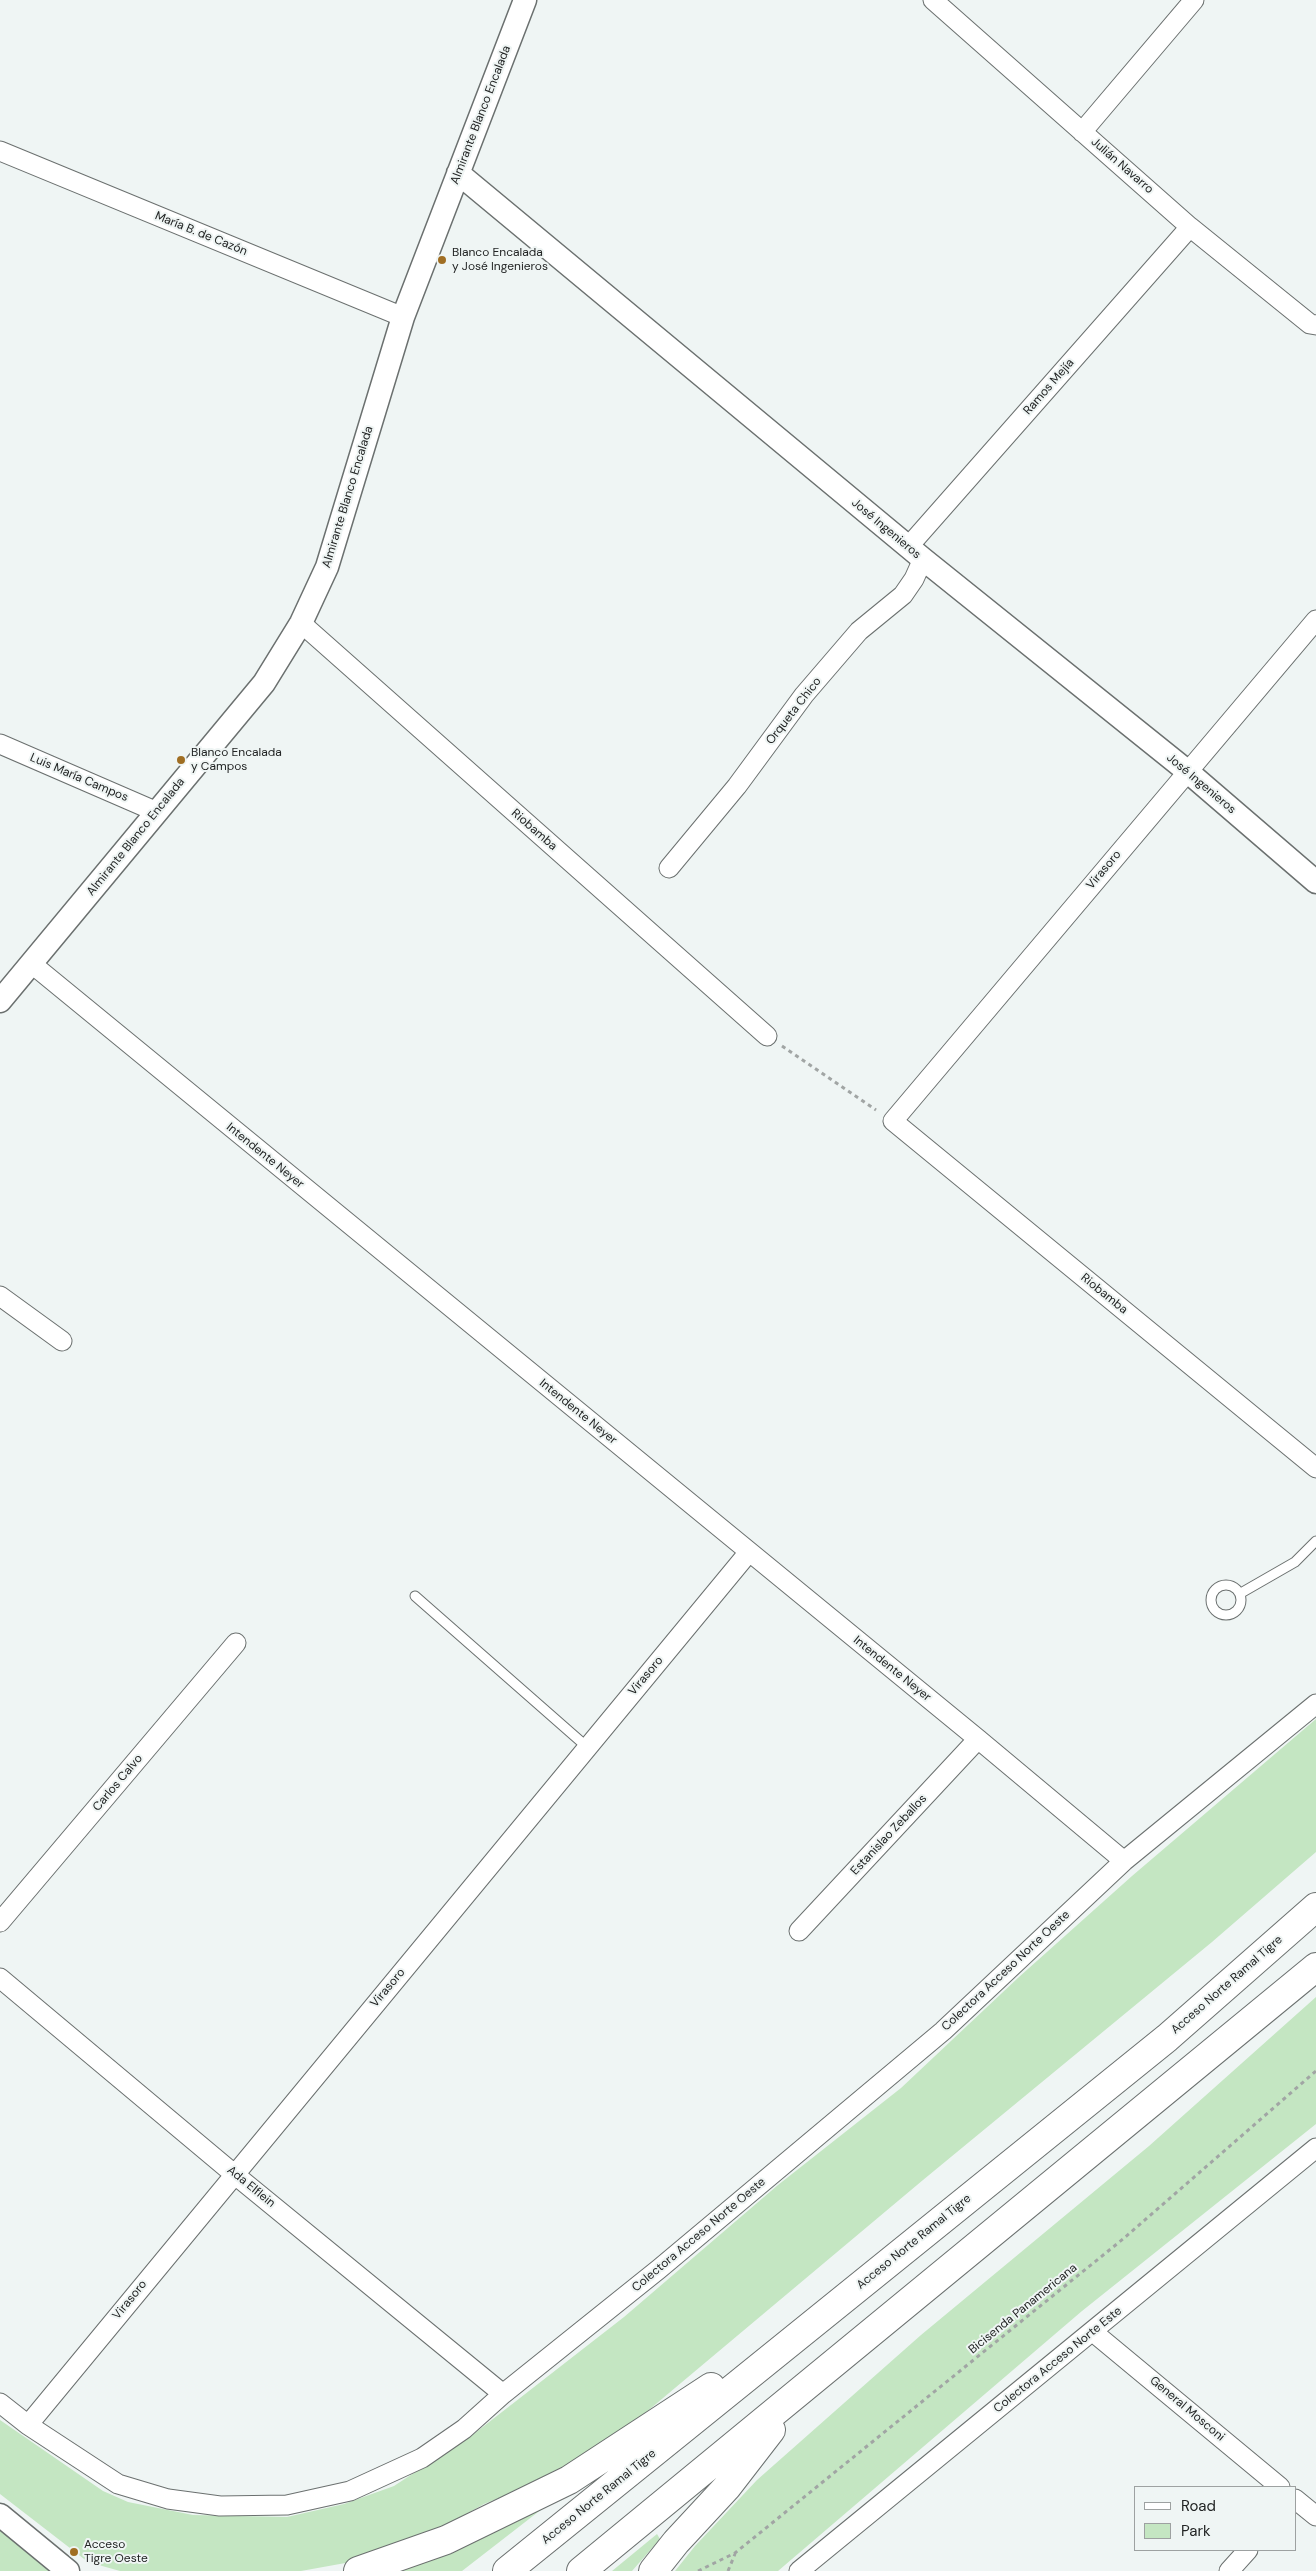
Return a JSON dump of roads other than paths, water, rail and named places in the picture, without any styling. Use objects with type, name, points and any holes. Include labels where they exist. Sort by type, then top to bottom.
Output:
[{"type":"highway","name":"Acceso Norte Ramal Tigre","points":[[507,2571],[1167,2038],[1316,1907]]},
{"type":"highway","points":[[581,2571],[1316,1967]]},
{"type":"highway","points":[[358,2571],[446,2540],[569,2480],[842,2301]]},
{"type":"highway","points":[[653,2571],[676,2542],[726,2487],[804,2389]]},
{"type":"street","name":"Almirante Blanco Encalada","points":[[0,1001],[264,683],[301,623],[327,567],[403,317],[525,0]]},
{"type":"street","name":"Julián Navarro","points":[[933,0],[1190,226],[1310,324],[1316,325]]},
{"type":"street","points":[[1082,132],[1194,0]]},
{"type":"street","name":"María B. de Cazón","points":[[0,151],[403,317]]},
{"type":"street","name":"José Ingenieros","points":[[458,174],[915,553],[1187,771],[1316,882]]},
{"type":"street","name":"Ramos Mejía","points":[[915,553],[1190,226]]},
{"type":"street","name":"Orqueta Chico","points":[[669,868],[737,786],[804,694],[859,631],[903,594],[914,579],[915,553]]},
{"type":"street","name":"Virasoro","points":[[892,1121],[1316,620]]},
{"type":"street","name":"Riobamba","points":[[301,623],[767,1036]]},
{"type":"street","name":"Luis María Campos","points":[[0,744],[157,812]]},
{"type":"street","name":"Intendente Neyer","points":[[32,964],[978,1739],[1124,1861]]},
{"type":"street","name":"Riobamba","points":[[892,1121],[1316,1468]]},
{"type":"street","points":[[0,1296],[62,1341]]},
{"type":"street","name":"Virasoro","points":[[28,2425],[748,1552]]},
{"type":"street","name":"Carlos Calvo","points":[[0,1922],[236,1643]]},
{"type":"street","name":"Colectora Acceso Norte Oeste","points":[[0,2403],[28,2425],[118,2484],[168,2499],[220,2506],[287,2505],[350,2491],[422,2458],[464,2429],[503,2394],[660,2269],[943,2031],[1124,1861],[1316,1704]]},
{"type":"street","name":"Estanislao Zeballos","points":[[799,1931],[978,1739]]},
{"type":"street","name":"Ada Elflein","points":[[0,1978],[234,2174],[503,2394]]},
{"type":"street","name":"Colectora Acceso Norte Este","points":[[799,2571],[1316,2148]]},
{"type":"street","name":"General Mosconi","points":[[1093,2332],[1279,2486]]},
{"type":"street","points":[[1296,2500],[1316,2516]]},
{"type":"street","points":[[0,2515],[68,2571]]},
{"type":"street","points":[[1230,2571],[1247,2551]]},
{"type":"lane","points":[[1241,1593],[1295,1562],[1316,1541]]},
{"type":"lane","points":[[416,1596],[587,1747]]},
{"type":"place","name":"Blanco Encalada y José Ingenieros","points":[[442,260]]},
{"type":"place","name":"Blanco Encalada y Campos","points":[[181,760]]},
{"type":"place","name":"Acceso Tigre Oeste","points":[[74,2552]]}]
